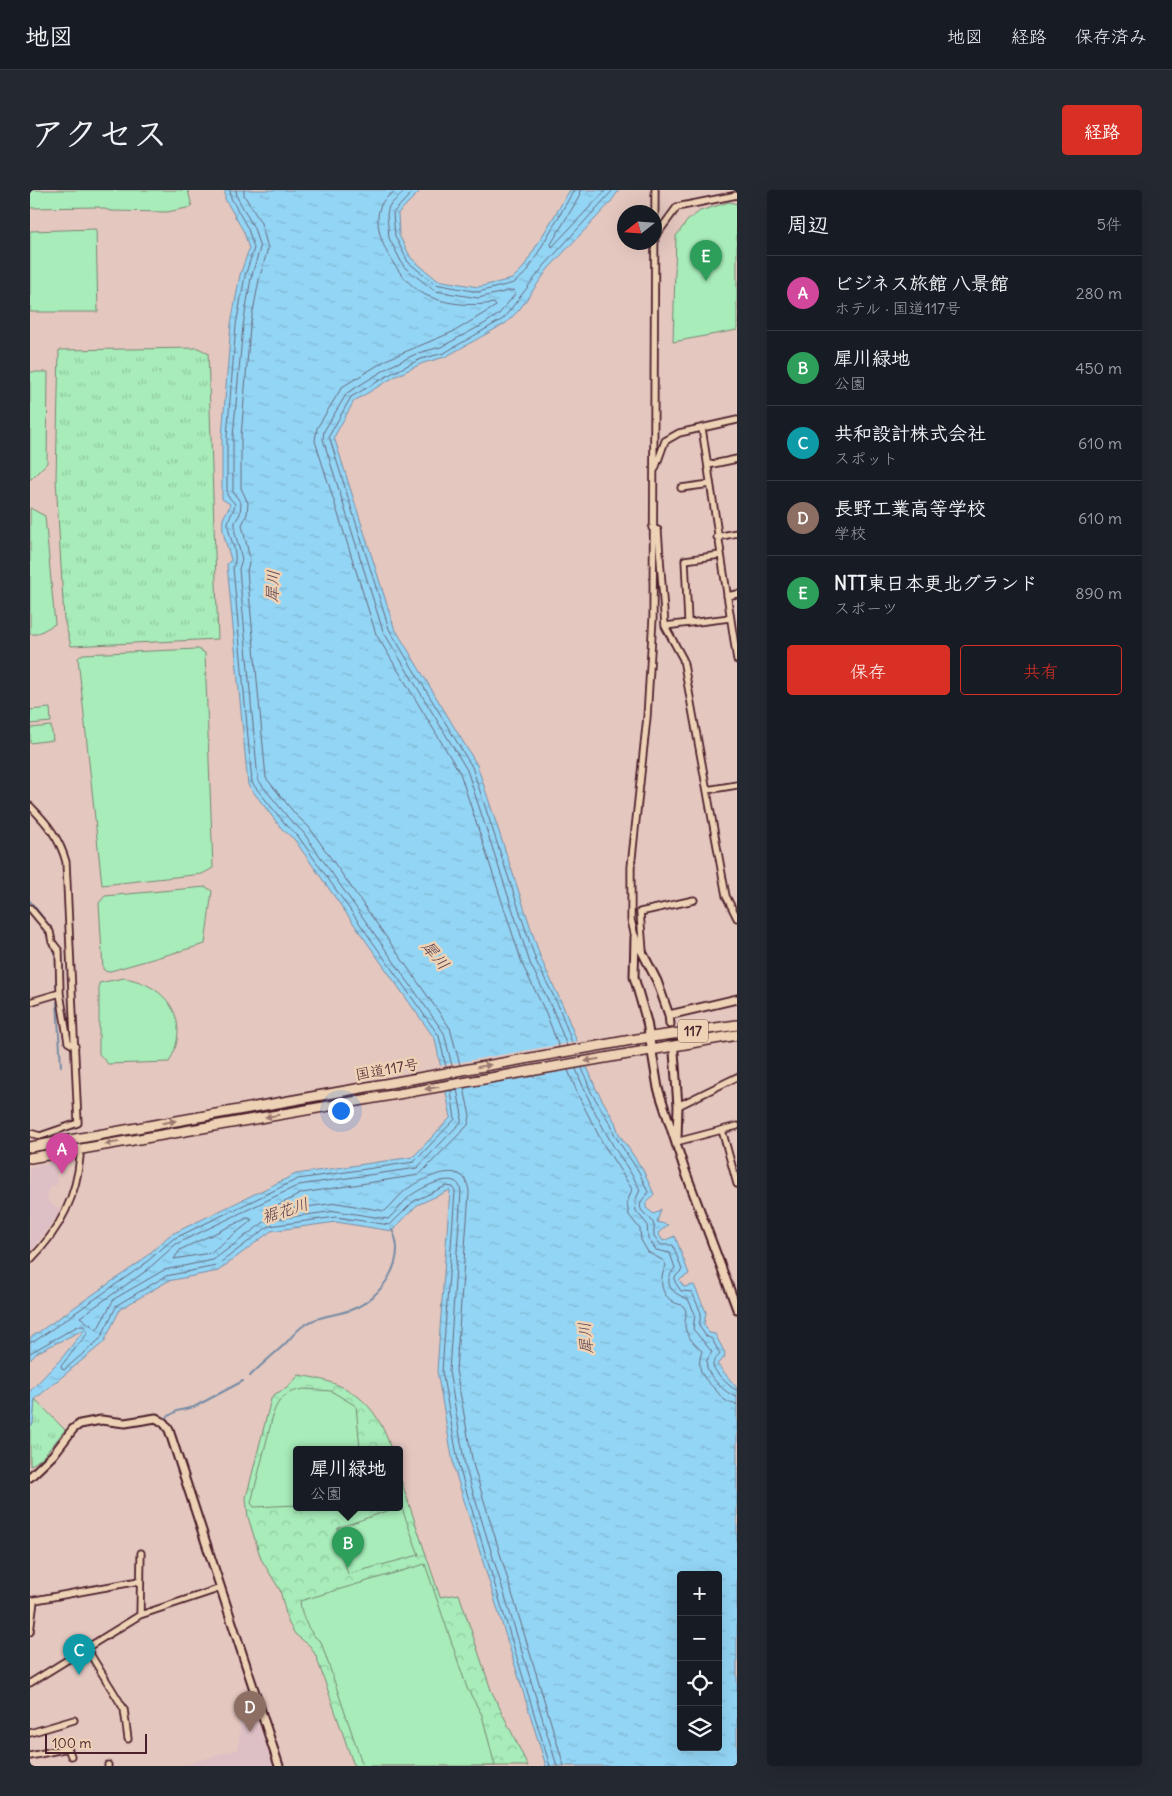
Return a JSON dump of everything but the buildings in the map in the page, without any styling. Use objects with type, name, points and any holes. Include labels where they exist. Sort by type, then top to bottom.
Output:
[{"type":"highway","name":"国道117号","points":[[41,1140],[87,1136],[636,1039],[737,1025]]},
{"type":"highway","name":"国道117号","points":[[45,1155],[737,1034]]},
{"type":"highway","name":"117","points":[[30,1147],[41,1140]]},
{"type":"highway","name":"117","points":[[30,1158],[45,1155]]},
{"type":"street","points":[[655,190],[655,205]]},
{"type":"street","points":[[662,227],[677,207],[737,194]]},
{"type":"street","points":[[655,250],[652,528],[654,574],[651,669],[631,867],[631,920],[635,937],[657,981],[669,1015],[670,1024]]},
{"type":"street","points":[[653,478],[661,448],[665,441],[679,433],[737,420]]},
{"type":"street","points":[[702,428],[730,618],[735,632],[737,660]]},
{"type":"street","points":[[708,466],[737,459]]},
{"type":"street","points":[[681,488],[710,484]]},
{"type":"street","points":[[652,528],[658,530],[665,626],[683,659],[696,722],[726,896],[737,918]]},
{"type":"street","points":[[717,537],[737,534]]},
{"type":"street","points":[[688,621],[685,560],[720,556]]},
{"type":"street","points":[[727,596],[737,594]]},
{"type":"street","points":[[665,626],[688,621],[730,618]]},
{"type":"street","points":[[707,790],[737,785]]},
{"type":"street","points":[[30,806],[53,832],[62,846],[66,862],[78,1123],[41,1140]]},
{"type":"street","points":[[643,953],[640,912],[694,900]]},
{"type":"street","points":[[30,908],[50,932],[55,944],[68,1042],[75,1046]]},
{"type":"street","points":[[635,937],[634,977],[665,1111],[684,1168],[737,1309]]},
{"type":"street","points":[[30,1002],[60,993]]},
{"type":"street","points":[[669,1015],[737,999]]},
{"type":"street","points":[[674,1052],[678,1106],[676,1142]]},
{"type":"street","points":[[678,1106],[737,1077]]},
{"type":"street","points":[[676,1142],[737,1126]]},
{"type":"street","points":[[722,1130],[737,1184]]},
{"type":"street","points":[[30,1133],[41,1140],[45,1155]]},
{"type":"street","points":[[30,1260],[62,1220],[78,1180],[80,1156]]},
{"type":"street","points":[[30,1477],[53,1455],[73,1429],[80,1424],[101,1420],[125,1423],[146,1418],[156,1418],[164,1422],[169,1430],[280,1766]]},
{"type":"street","points":[[140,1615],[139,1581],[141,1552]]},
{"type":"street","points":[[30,1632],[32,1601],[139,1581]]},
{"type":"street","points":[[30,1683],[88,1649],[140,1615],[221,1588]]},
{"type":"street","points":[[88,1649],[124,1709],[128,1739]]},
{"type":"street","points":[[30,1733],[74,1720]]},
{"type":"street","points":[[30,1756],[68,1748],[71,1756]]},
{"type":"shaded area","points":[[54,1163],[58,1185],[49,1186],[47,1201],[61,1210],[30,1252],[30,1167]]},
{"type":"shaded area","points":[[248,1696],[273,1766],[181,1766],[239,1749],[241,1698]]},
{"type":"green space","points":[[30,190],[188,190],[192,207],[167,212],[111,211],[98,207],[30,208]]},
{"type":"green space","points":[[729,202],[737,204],[737,330],[673,342],[676,236],[687,221],[700,211]]},
{"type":"green space","points":[[96,229],[98,312],[30,312],[30,231]]},
{"type":"green space","points":[[198,348],[208,353],[218,639],[71,646],[64,619],[56,478],[59,350]]},
{"type":"green space","points":[[30,372],[48,372],[47,463],[30,480]]},
{"type":"green space","points":[[30,508],[45,516],[55,624],[37,634],[30,634]]},
{"type":"green space","points":[[198,649],[205,653],[213,868],[202,874],[102,885],[78,658],[83,654]]},
{"type":"green space","points":[[50,708],[51,722],[30,724],[30,710]]},
{"type":"green space","points":[[51,726],[53,740],[30,743],[30,728]]},
{"type":"green space","points":[[206,887],[212,891],[205,944],[107,972],[103,969],[99,903],[105,896]]},
{"type":"green space","points":[[124,978],[153,988],[172,1007],[178,1033],[169,1062],[108,1064],[99,1054],[99,983]]},
{"type":"green space","points":[[299,1375],[317,1378],[346,1389],[368,1406],[385,1432],[390,1446],[293,1446],[293,1511],[403,1511],[403,1486],[440,1597],[459,1594],[491,1690],[528,1766],[354,1766],[316,1656],[310,1646],[295,1634],[288,1622],[280,1590],[261,1559],[248,1517],[246,1498],[271,1399],[275,1394],[287,1388]]},
{"type":"green space","points":[[304,1389],[331,1391],[356,1406],[360,1446],[293,1446],[293,1505],[254,1507],[251,1503],[274,1411],[282,1398],[294,1391]]},
{"type":"green space","points":[[35,1399],[65,1430],[42,1458],[30,1466],[30,1426],[33,1424]]},
{"type":"green space","points":[[387,1511],[403,1511],[419,1555],[348,1574],[336,1537],[338,1528]]},
{"type":"green space","points":[[425,1564],[467,1688],[482,1715],[495,1766],[363,1766],[321,1642],[309,1629],[304,1618],[300,1601]]},
{"type":"water","points":[[225,190],[421,190],[398,213],[399,235],[411,258],[437,280],[478,287],[512,279],[523,268],[570,190],[619,190],[610,203],[548,269],[519,310],[506,323],[445,357],[423,363],[396,376],[354,401],[334,437],[394,627],[477,765],[541,959],[563,1006],[596,1089],[615,1122],[619,1134],[643,1170],[654,1194],[646,1203],[646,1208],[654,1214],[661,1209],[657,1222],[668,1225],[658,1233],[663,1241],[675,1236],[689,1274],[679,1280],[684,1287],[694,1285],[706,1312],[704,1324],[709,1333],[715,1334],[725,1353],[724,1358],[717,1364],[737,1388],[737,1766],[546,1766],[454,1468],[437,1371],[450,1190],[417,1205],[392,1231],[336,1222],[271,1231],[218,1271],[168,1281],[120,1309],[104,1342],[35,1399],[33,1424],[30,1426],[30,1391],[61,1359],[85,1329],[38,1352],[30,1360],[30,1338],[140,1262],[170,1235],[296,1174],[413,1157],[451,1117],[435,1039],[294,839],[282,829],[248,785],[227,564],[231,560],[223,529],[223,519],[230,504],[222,499],[222,437],[231,324],[240,275],[249,249],[244,232],[225,199]]},
{"type":"pier","points":[[580,1041],[590,1067],[443,1092],[438,1066]]},
{"type":"waterway","points":[[30,901],[52,929],[55,943]]},
{"type":"waterway","points":[[55,950],[57,990]]},
{"type":"waterway","points":[[57,1002],[61,1066]]},
{"type":"waterway","points":[[250,1376],[303,1326],[317,1318],[353,1309],[363,1304],[382,1287],[389,1277],[397,1253],[392,1230]]},
{"type":"waterway","points":[[167,1417],[177,1411],[194,1407],[243,1381]]},
{"type":"tunnel","points":[[670,1024],[674,1051]]},
{"type":"place","name":"NTT東日本更北グランド","points":[[706,281]]},
{"type":"place","name":"ビジネス旅館 八景館","points":[[62,1174]]},
{"type":"place","name":"犀川緑地","points":[[348,1568]]},
{"type":"place","name":"共和設計株式会社","points":[[79,1675]]},
{"type":"place","name":"長野工業高等学校","points":[[250,1732]]},
{"type":"water label","name":"犀川","points":[[272,586]]},
{"type":"water label","name":"犀川","points":[[436,955]]},
{"type":"water label","name":"裾花川","points":[[285,1210]]},
{"type":"water label","name":"犀川","points":[[585,1338]]}]
